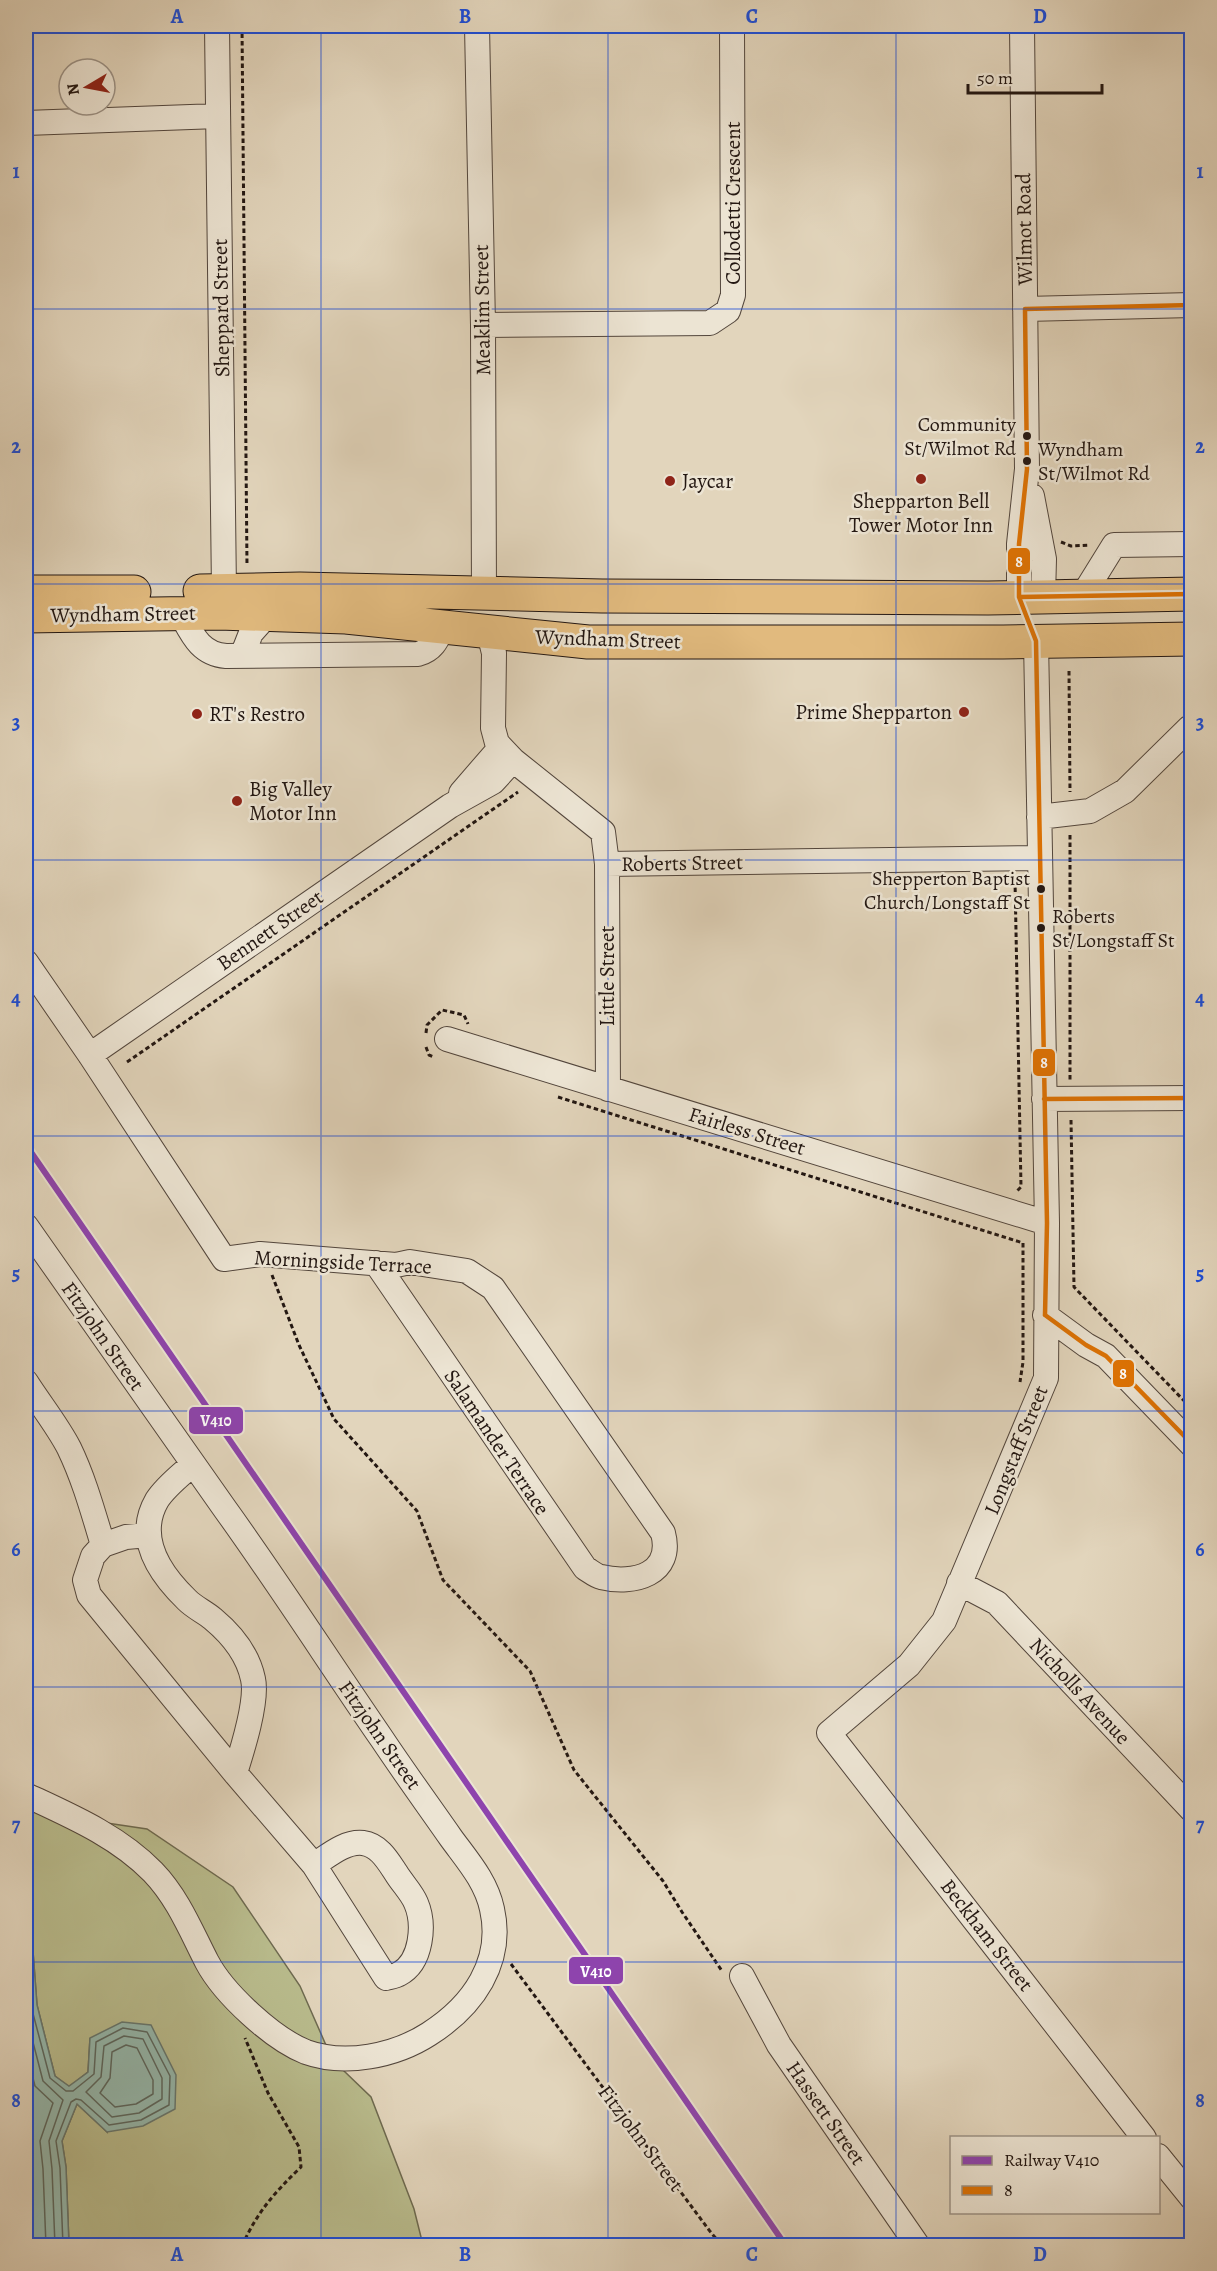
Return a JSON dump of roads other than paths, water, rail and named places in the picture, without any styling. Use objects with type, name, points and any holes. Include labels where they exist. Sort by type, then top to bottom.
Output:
[{"type":"highway","name":"Wyndham Street","points":[[26,592],[300,589],[602,597],[1031,597],[1191,594]]},
{"type":"highway","points":[[484,594],[489,633]]},
{"type":"highway","points":[[1031,597],[1036,641]]},
{"type":"highway","name":"Wyndham Street","points":[[26,616],[268,614],[346,617],[588,642],[1191,639]]},
{"type":"street","name":"Sheppard Street","points":[[217,26],[224,591]]},
{"type":"street","name":"Meaklim Street","points":[[477,26],[483,325],[484,594]]},
{"type":"street","name":"Collodetti Crescent","points":[[483,325],[710,323],[728,311],[734,295],[732,26]]},
{"type":"street","name":"Wilmot Road","points":[[1022,26],[1027,469],[1019,544],[1031,597]]},
{"type":"street","points":[[26,123],[218,116]]},
{"type":"street","points":[[1025,309],[1191,305]]},
{"type":"street","name":"Wilmot Road","points":[[1027,469],[1044,559],[1031,597]]},
{"type":"street","points":[[1083,595],[1114,545],[1191,544]]},
{"type":"street","points":[[181,614],[194,637],[208,651],[216,655],[418,654],[434,645],[443,627]]},
{"type":"street","points":[[242,656],[251,633],[268,614]]},
{"type":"street","points":[[489,633],[494,653],[494,736],[506,754]]},
{"type":"street","name":"Longstaff Street","points":[[829,1733],[909,1665],[944,1621],[1046,1378],[1047,1223],[1036,641]]},
{"type":"street","points":[[1038,817],[1090,811],[1125,790],[1191,728]]},
{"type":"street","name":"Bennett Street","points":[[90,1055],[450,806],[493,782],[506,754]]},
{"type":"street","name":"Roberts Street","points":[[506,754],[603,832],[607,864],[1039,858]]},
{"type":"street","name":"Little Street","points":[[607,864],[608,1089]]},
{"type":"street","points":[[26,962],[90,1055]]},
{"type":"street","name":"Fairless Street","points":[[437,1048],[608,1089],[1047,1223]]},
{"type":"street","name":"Morningside Terrace","points":[[90,1055],[224,1259],[260,1254],[396,1265],[410,1262],[467,1271],[493,1288],[663,1533],[666,1545],[663,1556],[657,1568],[644,1577]]},
{"type":"street","points":[[1044,1099],[1191,1098]]},
{"type":"street","name":"Fitzjohn Street","points":[[26,1226],[480,1877],[491,1906],[494,1940],[487,1972],[477,1988],[451,2017],[424,2037],[407,2046],[355,2058],[324,2057],[305,2051],[277,2035],[232,1997],[209,1966],[181,1909],[153,1872],[111,1837],[26,1795]]},
{"type":"street","name":"Salamander Terrace","points":[[376,1263],[585,1568],[600,1577],[644,1577]]},
{"type":"street","points":[[1045,1314],[1106,1356],[1191,1445]]},
{"type":"street","points":[[26,1382],[68,1446],[82,1479],[103,1545]]},
{"type":"street","points":[[193,1464],[158,1499],[151,1517],[148,1535],[150,1550],[165,1576],[188,1602],[214,1619],[235,1641],[249,1662],[254,1682],[254,1699],[235,1773]]},
{"type":"street","points":[[148,1535],[126,1537],[103,1545],[93,1556],[85,1580],[89,1595],[314,1865],[386,1978],[400,1974],[418,1949],[421,1930],[420,1917],[416,1902],[382,1854],[372,1845],[350,1844],[314,1865]]},
{"type":"street","name":"Nicholls Avenue","points":[[959,1583],[997,1603],[1191,1810]]},
{"type":"street","name":"Beckham Street","points":[[829,1733],[1142,2136]]},
{"type":"street","name":"Hassett Street","points":[[742,1976],[779,2045],[918,2246]]},
{"type":"street","points":[[1160,2159],[1191,2198]]},
{"type":"water","points":[[26,1897],[33,1904],[32,1938],[37,2005],[55,2076],[69,2086],[88,2072],[90,2038],[122,2022],[151,2025],[176,2075],[175,2109],[143,2126],[107,2132],[77,2104],[62,2141],[66,2167],[69,2245],[26,2245]]},
{"type":"rail line","name":"V410","points":[[26,1145],[786,2246]]},
{"type":"place","name":"Community St/Wilmot Rd","points":[[1027,436]]},
{"type":"place","name":"Wyndham St/Wilmot Rd","points":[[1027,461]]},
{"type":"place","name":"Shepparton Bell Tower Motor Inn","points":[[921,479]]},
{"type":"place","name":"Jaycar","points":[[670,481]]},
{"type":"place","name":"Prime Shepparton","points":[[964,712]]},
{"type":"place","name":"RT's Restro","points":[[197,714]]},
{"type":"place","name":"Big Valley Motor Inn","points":[[237,801]]},
{"type":"place","name":"Shepperton Baptist Church/Longstaff St","points":[[1041,889]]},
{"type":"place","name":"Roberts St/Longstaff St","points":[[1041,928]]}]
